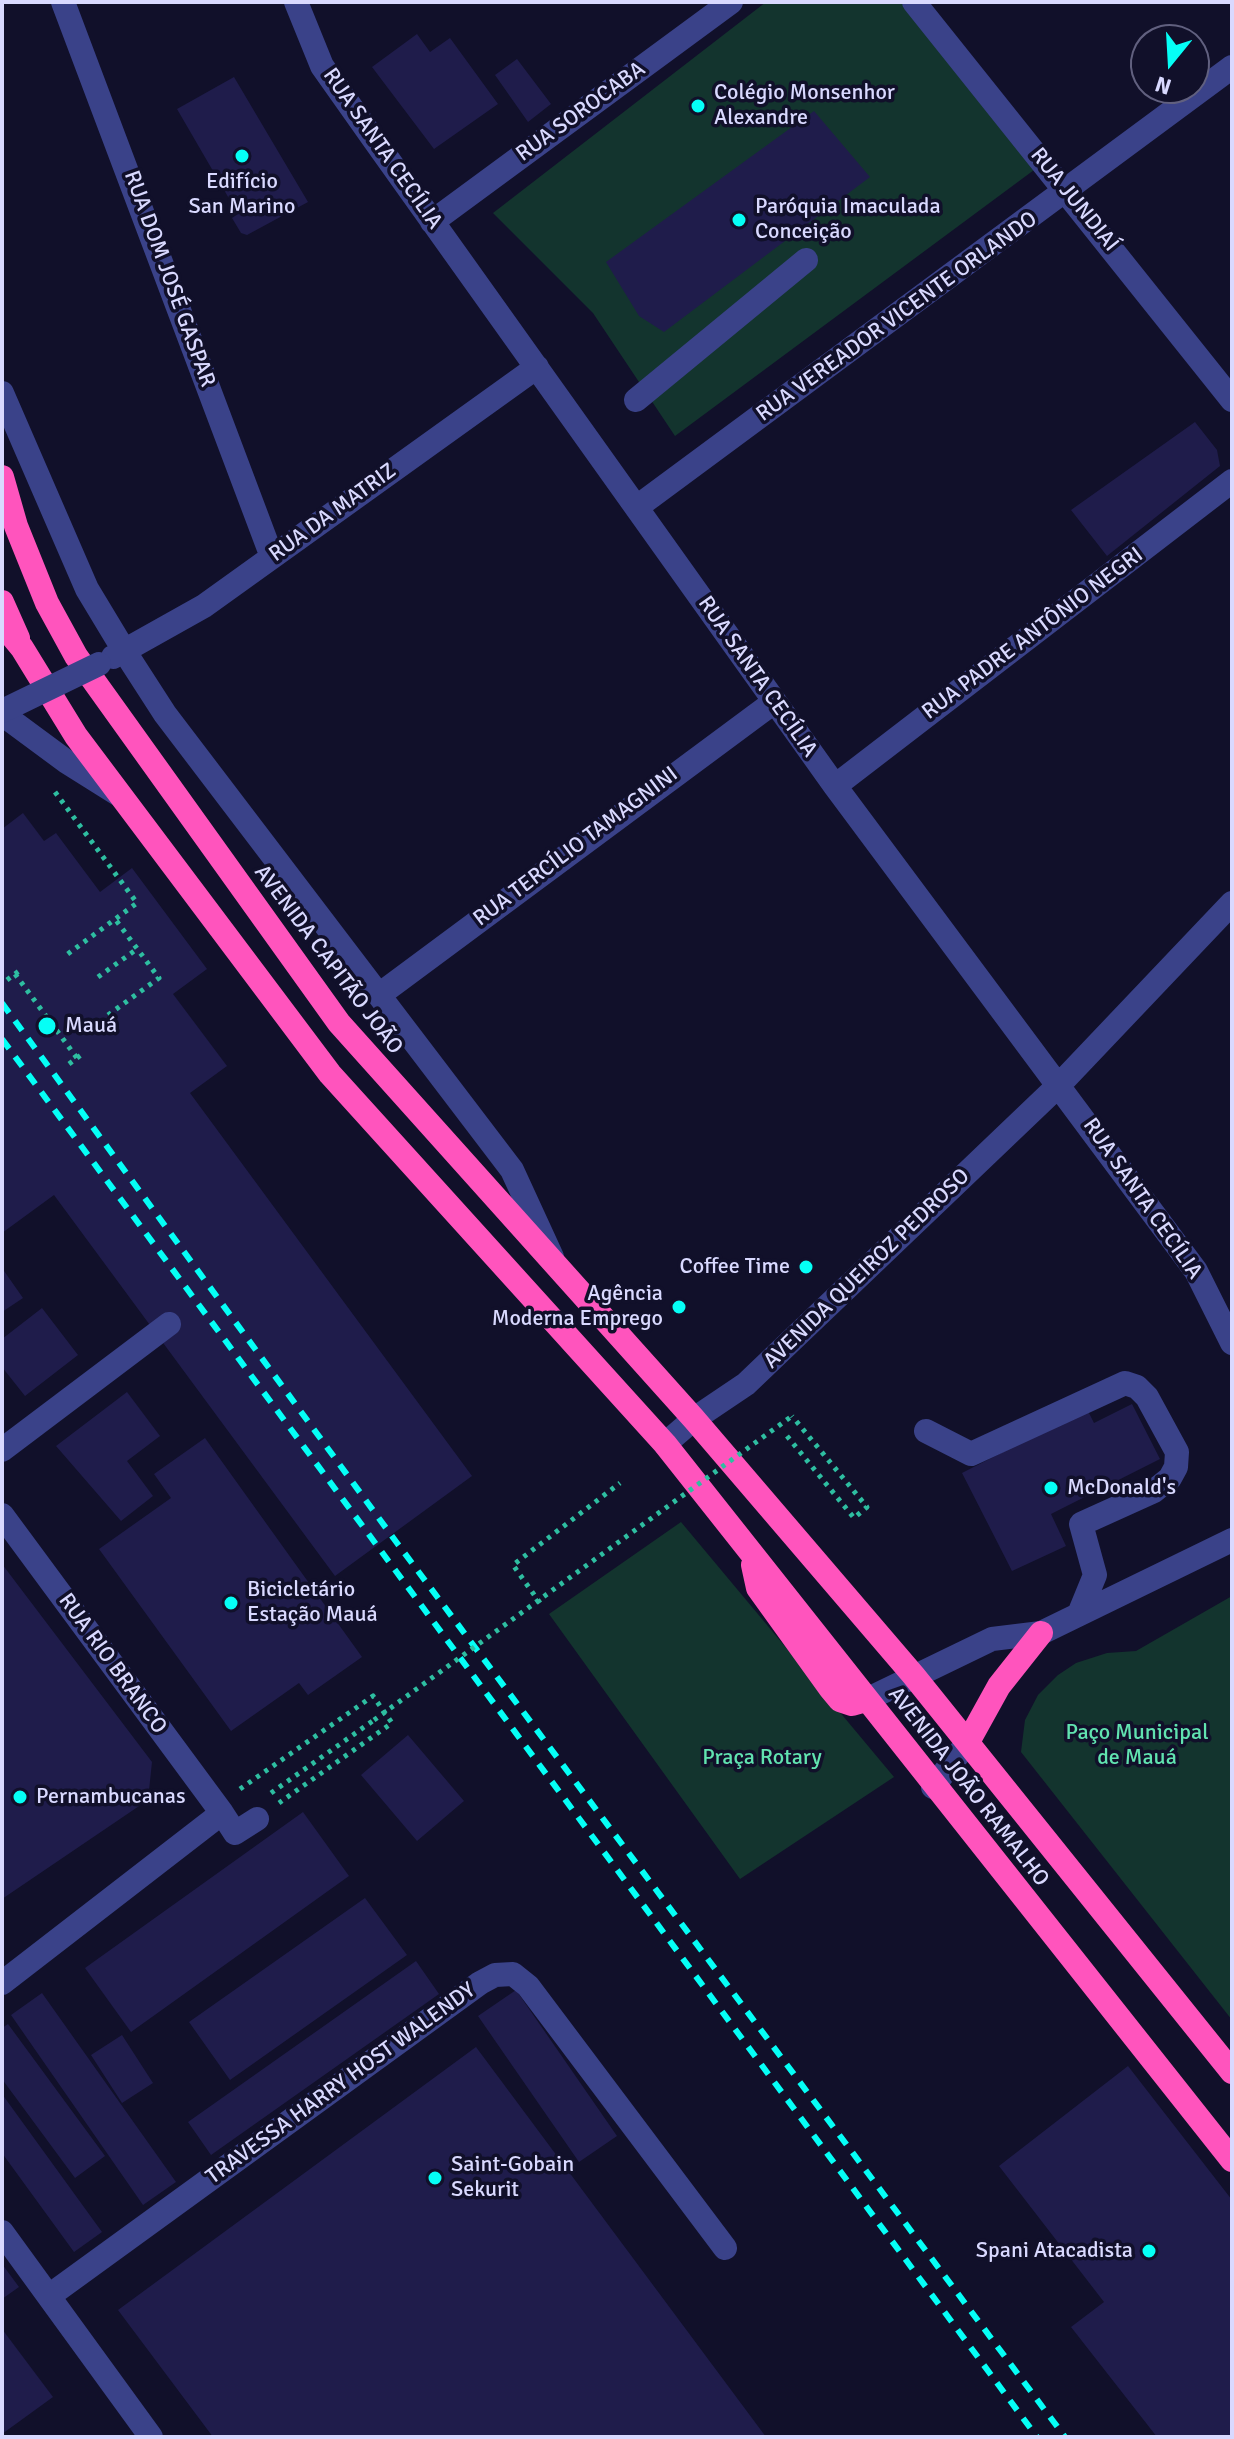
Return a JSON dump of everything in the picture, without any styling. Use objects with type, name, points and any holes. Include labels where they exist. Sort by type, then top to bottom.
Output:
[{"type":"highway","name":"AVENIDA CAPITÃO JOÃO","points":[[2,477],[16,526],[47,603],[76,656],[339,1023],[694,1419]]},
{"type":"highway","points":[[2,602],[22,648],[76,736],[330,1074],[665,1444]]},
{"type":"highway","points":[[2,624],[22,648]]},
{"type":"highway","name":"AVENIDA JOÃO RAMALHO","points":[[694,1419],[914,1676],[1232,2072]]},
{"type":"highway","name":"AVENIDA JOÃO RAMALHO","points":[[665,1444],[933,1787],[1232,2160]]},
{"type":"highway","points":[[968,1742],[999,1686],[1041,1633]]},
{"type":"street","name":"RUA DOM JOSÉ GASPAR","points":[[63,2],[272,557]]},
{"type":"street","name":"RUA SANTA CECÍLIA","points":[[296,2],[322,66],[774,702],[1196,1271],[1232,1343]]},
{"type":"street","name":"RUA SOROCABA","points":[[432,222],[731,2]]},
{"type":"street","name":"RUA JUNDIAÍ","points":[[914,2],[1232,400]]},
{"type":"street","name":"RUA VEREADOR VICENTE ORLANDO","points":[[637,507],[1068,192],[1232,67]]},
{"type":"street","points":[[636,400],[806,260]]},
{"type":"street","name":"RUA DA MATRIZ","points":[[2,712],[125,652],[204,606],[537,367]]},
{"type":"street","points":[[2,393],[87,589],[125,652],[165,714],[512,1170],[553,1259]]},
{"type":"street","name":"RUA PADRE ANTÔNIO NEGRI","points":[[835,786],[1232,481]]},
{"type":"street","name":"RUA TERCÍLIO TAMAGNINI","points":[[379,995],[774,702]]},
{"type":"street","points":[[2,712],[67,762],[120,795]]},
{"type":"street","name":"AVENIDA QUEIROZ PEDROSO","points":[[665,1444],[694,1419],[746,1384],[1060,1084],[1232,903]]},
{"type":"street","points":[[2,1450],[169,1324]]},
{"type":"street","points":[[926,1431],[971,1454],[1125,1383],[1137,1387],[1147,1397],[1177,1452],[1176,1467],[1170,1478],[1154,1491],[1081,1524],[1095,1575],[1079,1614]]},
{"type":"street","name":"RUA RIO BRANCO","points":[[2,1515],[222,1813]]},
{"type":"street","points":[[866,1700],[992,1639],[1041,1633],[1232,1540]]},
{"type":"street","points":[[933,1787],[968,1742]]},
{"type":"street","points":[[2,1983],[222,1813],[235,1833],[254,1806]]},
{"type":"street","name":"TRAVESSA HARRY HOST WALENDY","points":[[49,2296],[495,1975],[513,1974],[528,1986],[725,2248]]},
{"type":"street","points":[[2,2232],[151,2437]]},
{"type":"path","points":[[50,786],[137,903],[65,956]]},
{"type":"path","points":[[108,1015],[159,978],[115,919]]},
{"type":"path","points":[[98,977],[137,949]]},
{"type":"path","points":[[7,980],[23,968]]},
{"type":"path","points":[[15,974],[77,1058]]},
{"type":"path","points":[[69,1064],[85,1052]]},
{"type":"path","points":[[254,1806],[540,1603],[792,1416],[867,1507],[854,1518],[787,1436]]},
{"type":"path","points":[[540,1603],[513,1565],[620,1483]]},
{"type":"path","points":[[373,1696],[392,1723],[254,1806],[238,1791],[373,1696]]},
{"type":"green space","points":[[766,2],[901,2],[1034,170],[675,436],[593,313],[493,213]]},
{"type":"green space","name":"Praça Rotary","points":[[681,1522],[894,1777],[740,1879],[549,1614]]},
{"type":"green space","name":"Paço Municipal de Mauá","points":[[1232,1596],[1232,2020],[1021,1752],[1025,1720],[1038,1695],[1058,1675],[1076,1663],[1107,1653],[1136,1651]]},
{"type":"building","points":[[417,34],[430,52],[450,38],[498,104],[434,149],[372,67]]},
{"type":"building","points":[[517,59],[551,104],[528,122],[495,75]]},
{"type":"building","name":"Edifício San Marino","points":[[234,77],[308,202],[247,235],[241,233],[232,218],[238,214],[177,109]]},
{"type":"building","name":"Paróquia Imaculada Conceição","points":[[814,111],[870,177],[664,332],[639,316],[606,262]]},
{"type":"building","points":[[1195,422],[1217,450],[1220,466],[1107,556],[1071,510]]},
{"type":"building","name":"Mauá","points":[[23,813],[44,841],[56,833],[100,892],[132,868],[207,969],[173,994],[227,1066],[190,1093],[472,1476],[335,1576],[54,1195],[2,1233],[2,829]]},
{"type":"building","points":[[2,1268],[23,1298],[2,1312]]},
{"type":"building","points":[[42,1308],[78,1355],[25,1396],[2,1367],[2,1339]]},
{"type":"building","points":[[127,1392],[160,1436],[127,1461],[153,1496],[121,1521],[56,1446]]},
{"type":"building","name":"McDonald's","points":[[1132,1404],[1160,1459],[1051,1514],[1066,1546],[1012,1571],[962,1473],[1087,1409],[1094,1423]]},
{"type":"building","name":"Bicicletário Estação Mauá","points":[[205,1438],[362,1657],[308,1695],[299,1683],[231,1731],[99,1549],[171,1498],[154,1474]]},
{"type":"building","points":[[2,1564],[152,1762],[148,1800],[2,1899]]},
{"type":"building","points":[[408,1735],[464,1801],[417,1841],[361,1775]]},
{"type":"building","points":[[303,1812],[349,1876],[131,2032],[85,1968]]},
{"type":"building","points":[[365,1898],[407,1955],[230,2080],[189,2022]]},
{"type":"building","points":[[416,1961],[439,1994],[211,2155],[188,2122]]},
{"type":"building","points":[[516,1990],[617,2136],[579,2162],[478,2016]]},
{"type":"building","points":[[42,1993],[176,2182],[143,2205],[11,2015]]},
{"type":"building","points":[[8,2024],[105,2156],[75,2178],[2,2079],[2,2028]]},
{"type":"building","points":[[122,2035],[153,2083],[122,2103],[91,2055]]},
{"type":"building","name":"Saint-Gobain Sekurit","points":[[476,2047],[766,2437],[213,2437],[118,2310]]},
{"type":"building","name":"Spani Atacadista","points":[[1128,2066],[1232,2200],[1232,2437],[1157,2437],[1071,2327],[1104,2302],[999,2166]]},
{"type":"building","points":[[2,2094],[102,2232],[74,2252],[2,2153]]},
{"type":"building","points":[[2,2264],[19,2287],[2,2299]]},
{"type":"building","points":[[2,2329],[53,2397],[2,2434]]},
{"type":"railway","points":[[2,1003],[397,1543],[1065,2437]]},
{"type":"railway","points":[[2,1039],[1037,2437]]},
{"type":"place","name":"Colégio Monsenhor Alexandre","points":[[698,106]]},
{"type":"place","name":"Edifício San Marino","points":[[242,156]]},
{"type":"place","name":"Paróquia Imaculada Conceição","points":[[739,220]]},
{"type":"place","name":"Mauá","points":[[47,1026]]},
{"type":"place","name":"Coffee Time","points":[[806,1267]]},
{"type":"place","name":"Agência Moderna Emprego","points":[[679,1307]]},
{"type":"place","name":"McDonald's","points":[[1051,1488]]},
{"type":"place","name":"Bicicletário Estação Mauá","points":[[231,1603]]},
{"type":"place","name":"Pernambucanas","points":[[20,1797]]},
{"type":"place","name":"Saint-Gobain Sekurit","points":[[435,2178]]},
{"type":"place","name":"Spani Atacadista","points":[[1149,2251]]}]
